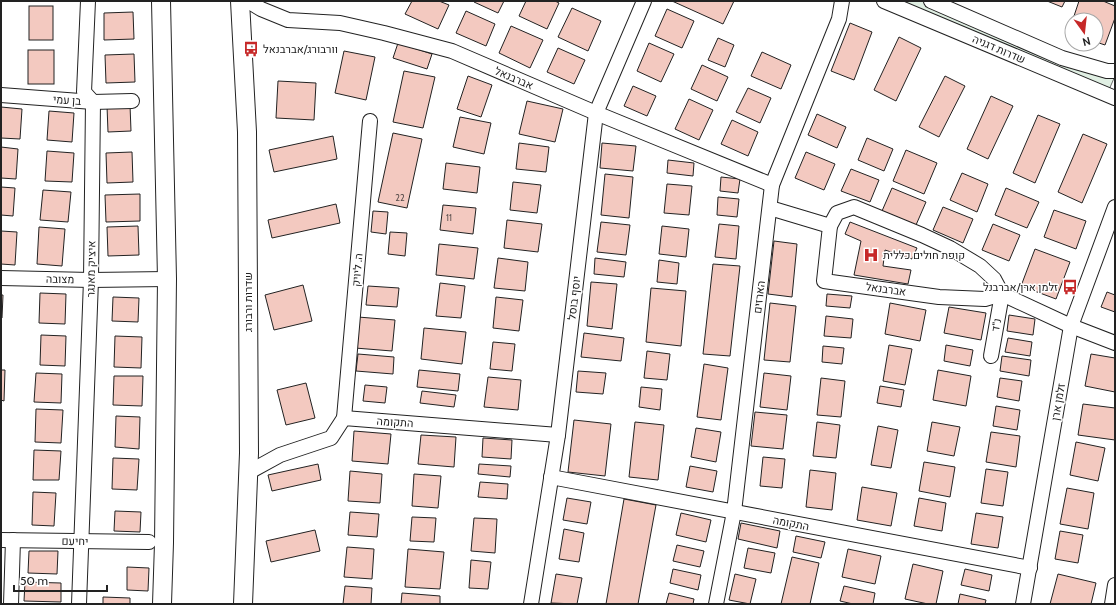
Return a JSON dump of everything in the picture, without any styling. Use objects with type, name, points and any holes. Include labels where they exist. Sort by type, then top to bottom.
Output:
[{"type":"main road","points":[[161,1],[167,279],[162,604]]},
{"type":"main road","name":"שדרות ורבורג","points":[[240,1],[247,132],[249,472],[243,604]]},
{"type":"street","name":"איציק מאנגר","points":[[79,604],[91,280],[93,102],[84,92],[88,1]]},
{"type":"street","name":"אברבנאל","points":[[248,1],[261,9],[288,20],[340,23],[452,51],[596,113],[772,185]]},
{"type":"street","name":"יוסף בוסל","points":[[531,604],[558,435],[596,113],[644,1]]},
{"type":"street","name":"הארזים","points":[[716,604],[734,512],[772,185],[839,20],[842,1]]},
{"type":"street","name":"שדרות דגניה","points":[[884,1],[1115,98]]},
{"type":"street","name":"שדרות דגניה","points":[[932,1],[1062,58],[1107,71],[1115,71]]},
{"type":"street","name":"בן עמי","points":[[1,94],[93,102],[132,101]]},
{"type":"street","name":"ה. ליויק","points":[[344,418],[370,121]]},
{"type":"street","points":[[770,208],[830,226],[837,213],[854,207],[950,248],[980,266],[994,279],[1002,294],[1071,326],[1115,343]]},
{"type":"street","name":"זלמן ארן","points":[[1023,604],[1071,326],[1115,207]]},
{"type":"street","name":"אברבנאל","points":[[830,226],[824,281],[939,297],[985,299],[1002,294]]},
{"type":"street","name":"מצובה","points":[[1,278],[91,280],[167,279]]},
{"type":"street","name":"נ\"ד","points":[[991,356],[1002,294]]},
{"type":"street","points":[[249,472],[280,455],[331,438],[344,418]]},
{"type":"street","name":"התקומה","points":[[344,418],[558,435]]},
{"type":"street","name":"התקומה","points":[[552,477],[1030,568]]},
{"type":"street","points":[[7,540],[12,604]]},
{"type":"street","name":"יחיעם","points":[[7,540],[149,542]]},
{"type":"street","points":[[1112,604],[1115,585]]},
{"type":"green space","points":[[892,1],[924,1],[1063,63],[1115,76],[1108,92]]},
{"type":"building","points":[[412,1],[439,1],[449,5],[438,29],[405,14]]},
{"type":"building","points":[[504,1],[498,13],[474,2]]},
{"type":"building","points":[[526,1],[555,1],[559,3],[547,29],[519,16]]},
{"type":"building","points":[[672,1],[734,1],[723,24]]},
{"type":"building","points":[[1047,1],[1065,1],[1062,7]]},
{"type":"building","points":[[1079,1],[1103,1],[1115,6],[1115,18],[1105,45],[1104,12],[1076,12]]},
{"type":"building","points":[[29,6],[53,6],[53,40],[29,40]]},
{"type":"building","points":[[572,8],[601,21],[588,51],[558,37]]},
{"type":"building","points":[[667,9],[694,21],[682,48],[655,36]]},
{"type":"building","points":[[466,11],[495,24],[486,46],[456,33]]},
{"type":"building","points":[[133,12],[134,39],[104,40],[104,13]]},
{"type":"building","points":[[850,23],[872,32],[854,80],[831,71]]},
{"type":"building","points":[[511,26],[543,40],[530,68],[499,53]]},
{"type":"building","points":[[899,37],[921,48],[896,101],[874,90]]},
{"type":"building","points":[[718,38],[734,45],[725,67],[708,60]]},
{"type":"building","points":[[398,43],[432,54],[427,69],[393,58]]},
{"type":"building","points":[[649,43],[674,54],[661,82],[637,71]]},
{"type":"building","points":[[558,48],[585,60],[574,84],[547,72]]},
{"type":"building","points":[[28,50],[54,50],[54,84],[28,84]]},
{"type":"building","points":[[344,51],[375,57],[366,100],[335,93]]},
{"type":"building","points":[[762,52],[791,65],[781,89],[751,76]]},
{"type":"building","points":[[134,54],[135,82],[106,83],[105,55]]},
{"type":"building","points":[[702,65],[728,77],[717,101],[691,89]]},
{"type":"building","points":[[404,71],[435,77],[423,128],[393,122]]},
{"type":"building","points":[[468,76],[492,85],[481,117],[457,109]]},
{"type":"building","points":[[945,76],[965,86],[939,137],[919,127]]},
{"type":"building","points":[[278,81],[316,83],[314,120],[276,118]]},
{"type":"building","points":[[633,86],[656,96],[647,116],[624,106]]},
{"type":"building","points":[[748,88],[771,98],[760,123],[736,112]]},
{"type":"building","points":[[991,96],[1013,106],[988,159],[967,149]]},
{"type":"building","points":[[689,99],[713,110],[699,140],[675,129]]},
{"type":"building","points":[[527,101],[563,109],[555,142],[519,134]]},
{"type":"building","points":[[130,105],[131,131],[108,132],[107,106]]},
{"type":"building","points":[[1,107],[22,109],[20,139],[1,138]]},
{"type":"building","points":[[49,111],[74,113],[72,142],[47,140]]},
{"type":"building","points":[[817,114],[846,127],[837,148],[808,135]]},
{"type":"building","points":[[1038,115],[1060,124],[1035,183],[1013,173]]},
{"type":"building","points":[[460,117],[491,123],[484,154],[453,147]]},
{"type":"building","points":[[732,120],[758,132],[748,156],[721,144]]},
{"type":"building","points":[[393,133],[422,139],[407,208],[378,202]]},
{"type":"building","points":[[1083,134],[1107,144],[1082,203],[1058,192]]},
{"type":"building","points":[[333,136],[337,159],[274,172],[269,150]]},
{"type":"building","points":[[867,138],[893,149],[884,171],[858,160]]},
{"type":"building","points":[[519,143],[549,147],[546,172],[516,169]]},
{"type":"building","points":[[602,143],[636,146],[633,171],[600,168]]},
{"type":"building","points":[[1,147],[18,149],[16,179],[1,178]]},
{"type":"building","points":[[906,150],[937,163],[924,194],[893,181]]},
{"type":"building","points":[[47,151],[74,153],[72,182],[45,181]]},
{"type":"building","points":[[132,152],[133,182],[107,183],[106,153]]},
{"type":"building","points":[[806,152],[835,164],[824,190],[795,178]]},
{"type":"building","points":[[668,160],[694,163],[693,176],[667,173]]},
{"type":"building","points":[[446,163],[480,167],[477,193],[443,189]]},
{"type":"building","points":[[851,169],[879,180],[870,202],[841,191]]},
{"type":"building","points":[[962,173],[988,184],[977,212],[950,200]]},
{"type":"building","points":[[605,174],[633,177],[629,218],[601,215]]},
{"type":"building","points":[[721,177],[740,179],[738,193],[720,191]]},
{"type":"building","points":[[513,182],[541,185],[537,213],[510,210]]},
{"type":"building","points":[[667,184],[692,186],[689,215],[664,213]]},
{"type":"building","points":[[1,187],[15,188],[13,216],[1,215]]},
{"type":"building","points":[[892,188],[926,202],[916,225],[882,211]]},
{"type":"building","points":[[1006,188],[1039,202],[1027,228],[995,215]]},
{"type":"building","points":[[43,190],[71,192],[68,222],[40,220]]},
{"type":"building","points":[[140,194],[140,221],[106,222],[105,195]]},
{"type":"building","points":[[718,197],[739,199],[737,217],[717,215]]},
{"type":"building","points":[[336,204],[340,223],[272,238],[268,220]]},
{"type":"building","points":[[443,205],[476,208],[473,234],[440,230]]},
{"type":"building","points":[[943,207],[973,219],[963,243],[933,230]]},
{"type":"building","points":[[1054,210],[1086,221],[1076,249],[1044,237]]},
{"type":"building","points":[[373,211],[388,212],[386,234],[371,232]]},
{"type":"building","points":[[507,220],[542,224],[538,252],[504,248]]},
{"type":"building","points":[[601,222],[630,225],[626,255],[597,252]]},
{"type":"building","name":"קופת חולים כללית","points":[[850,222],[917,248],[912,259],[885,250],[883,266],[911,270],[908,284],[854,275],[861,241],[845,234]]},
{"type":"building","points":[[719,224],[739,226],[736,259],[715,257]]},
{"type":"building","points":[[993,224],[1020,235],[1009,261],[982,250]]},
{"type":"building","points":[[138,226],[139,255],[108,256],[107,227]]},
{"type":"building","points":[[662,226],[689,229],[686,257],[659,254]]},
{"type":"building","points":[[39,227],[65,229],[62,266],[37,264]]},
{"type":"building","points":[[1,231],[17,232],[15,265],[1,264]]},
{"type":"building","points":[[390,232],[407,233],[405,256],[388,254]]},
{"type":"building","points":[[774,241],[797,244],[792,297],[768,294]]},
{"type":"building","points":[[439,244],[478,248],[474,279],[436,275]]},
{"type":"building","points":[[1035,249],[1070,262],[1056,299],[1021,286]]},
{"type":"building","points":[[498,258],[528,262],[525,291],[494,288]]},
{"type":"building","points":[[595,258],[626,262],[624,277],[594,274]]},
{"type":"building","points":[[659,260],[679,263],[677,284],[657,282]]},
{"type":"building","points":[[713,264],[740,266],[730,356],[703,354]]},
{"type":"building","points":[[591,282],[617,284],[612,329],[587,326]]},
{"type":"building","points":[[440,283],[465,286],[461,318],[436,316]]},
{"type":"building","points":[[303,285],[312,321],[274,330],[265,295]]},
{"type":"building","points":[[368,286],[399,288],[397,307],[366,305]]},
{"type":"building","points":[[651,288],[686,291],[681,346],[646,342]]},
{"type":"building","points":[[1107,292],[1115,295],[1115,312],[1101,307]]},
{"type":"building","points":[[40,293],[66,294],[65,324],[39,323]]},
{"type":"building","points":[[827,294],[852,296],[850,308],[826,306]]},
{"type":"building","points":[[1,295],[3,295],[2,318],[1,318]]},
{"type":"building","points":[[113,297],[139,298],[138,322],[112,321]]},
{"type":"building","points":[[496,297],[523,300],[519,331],[493,328]]},
{"type":"building","points":[[770,303],[796,306],[790,362],[764,360]]},
{"type":"building","points":[[890,303],[926,310],[920,341],[885,334]]},
{"type":"building","points":[[949,307],[986,313],[981,340],[944,333]]},
{"type":"building","points":[[1009,315],[1035,319],[1033,335],[1007,331]]},
{"type":"building","points":[[826,316],[853,319],[851,338],[824,336]]},
{"type":"building","points":[[358,317],[395,320],[392,351],[355,348]]},
{"type":"building","points":[[424,328],[466,332],[462,364],[421,359]]},
{"type":"building","points":[[584,333],[624,338],[621,361],[581,357]]},
{"type":"building","points":[[41,335],[66,336],[65,366],[40,365]]},
{"type":"building","points":[[115,336],[142,337],[141,368],[114,367]]},
{"type":"building","points":[[1008,338],[1032,342],[1030,356],[1005,352]]},
{"type":"building","points":[[493,342],[515,344],[512,371],[490,369]]},
{"type":"building","points":[[889,345],[912,349],[905,385],[883,381]]},
{"type":"building","points":[[946,345],[973,350],[970,366],[944,361]]},
{"type":"building","points":[[823,346],[844,348],[842,364],[822,362]]},
{"type":"building","points":[[647,351],[670,354],[667,380],[644,378]]},
{"type":"building","points":[[358,354],[394,357],[393,374],[356,371]]},
{"type":"building","points":[[1091,354],[1115,358],[1115,392],[1085,386]]},
{"type":"building","points":[[1002,356],[1031,360],[1029,376],[1000,371]]},
{"type":"building","points":[[704,364],[728,368],[721,420],[697,417]]},
{"type":"building","points":[[1,370],[5,370],[4,401],[1,400]]},
{"type":"building","points":[[419,370],[460,374],[458,391],[417,387]]},
{"type":"building","points":[[938,370],[971,376],[966,406],[933,400]]},
{"type":"building","points":[[578,371],[606,373],[603,394],[576,392]]},
{"type":"building","points":[[36,373],[62,374],[61,403],[34,402]]},
{"type":"building","points":[[764,373],[791,376],[787,410],[760,407]]},
{"type":"building","points":[[114,376],[143,376],[142,406],[113,405]]},
{"type":"building","points":[[488,377],[521,380],[518,410],[484,407]]},
{"type":"building","points":[[821,378],[845,381],[841,417],[817,415]]},
{"type":"building","points":[[1000,378],[1022,381],[1019,401],[997,397]]},
{"type":"building","points":[[306,383],[315,418],[286,425],[277,390]]},
{"type":"building","points":[[365,385],[387,387],[385,403],[363,401]]},
{"type":"building","points":[[880,386],[904,390],[901,407],[877,403]]},
{"type":"building","points":[[641,387],[662,389],[660,410],[639,407]]},
{"type":"building","points":[[422,391],[456,395],[454,407],[420,403]]},
{"type":"building","points":[[1083,404],[1115,408],[1115,440],[1078,435]]},
{"type":"building","points":[[996,406],[1020,410],[1017,430],[993,426]]},
{"type":"building","points":[[36,409],[63,410],[61,443],[35,442]]},
{"type":"building","points":[[755,412],[787,415],[783,449],[751,446]]},
{"type":"building","points":[[116,416],[140,417],[139,449],[115,447]]},
{"type":"building","points":[[574,420],[611,424],[605,476],[568,472]]},
{"type":"building","points":[[635,422],[664,425],[658,480],[629,477]]},
{"type":"building","points":[[817,422],[840,425],[836,458],[813,456]]},
{"type":"building","points":[[932,422],[960,427],[954,456],[927,451]]},
{"type":"building","points":[[878,426],[898,430],[891,468],[871,465]]},
{"type":"building","points":[[696,428],[721,432],[716,462],[691,457]]},
{"type":"building","points":[[354,431],[391,434],[388,464],[352,461]]},
{"type":"building","points":[[991,432],[1020,436],[1016,467],[986,462]]},
{"type":"building","points":[[421,435],[456,437],[454,467],[418,464]]},
{"type":"building","points":[[483,438],[512,440],[511,459],[482,457]]},
{"type":"building","points":[[1076,442],[1105,448],[1098,481],[1070,475]]},
{"type":"building","points":[[34,450],[61,451],[59,480],[33,480]]},
{"type":"building","points":[[763,457],[785,459],[782,488],[760,486]]},
{"type":"building","points":[[113,458],[139,459],[137,490],[112,489]]},
{"type":"building","points":[[924,462],[955,467],[950,497],[919,491]]},
{"type":"building","points":[[318,464],[321,480],[272,491],[268,475]]},
{"type":"building","points":[[479,464],[511,466],[510,477],[478,474]]},
{"type":"building","points":[[690,466],[717,471],[713,492],[686,487]]},
{"type":"building","points":[[986,469],[1008,472],[1003,506],[981,503]]},
{"type":"building","points":[[810,470],[836,473],[832,510],[806,507]]},
{"type":"building","points":[[350,471],[382,474],[380,503],[348,501]]},
{"type":"building","points":[[414,474],[441,476],[438,508],[412,506]]},
{"type":"building","points":[[480,482],[508,484],[507,499],[478,497]]},
{"type":"building","points":[[862,487],[897,493],[891,526],[857,520]]},
{"type":"building","points":[[1067,488],[1094,493],[1088,529],[1060,524]]},
{"type":"building","points":[[33,492],[56,493],[54,526],[32,525]]},
{"type":"building","points":[[567,498],[591,502],[587,524],[563,520]]},
{"type":"building","points":[[919,498],[946,503],[942,531],[914,526]]},
{"type":"building","points":[[624,499],[656,505],[638,604],[606,604]]},
{"type":"building","points":[[115,511],[141,512],[140,532],[114,531]]},
{"type":"building","points":[[350,512],[379,514],[377,537],[348,535]]},
{"type":"building","points":[[681,513],[711,520],[706,542],[676,535]]},
{"type":"building","points":[[976,513],[1003,517],[998,548],[971,544]]},
{"type":"building","points":[[412,517],[436,518],[434,542],[410,541]]},
{"type":"building","points":[[474,518],[497,519],[495,553],[471,551]]},
{"type":"building","points":[[741,523],[780,531],[777,548],[738,539]]},
{"type":"building","points":[[564,529],[584,533],[579,562],[559,559]]},
{"type":"building","points":[[315,530],[320,551],[271,562],[266,541]]},
{"type":"building","points":[[1060,531],[1083,535],[1078,563],[1055,559]]},
{"type":"building","points":[[796,536],[825,542],[821,558],[793,552]]},
{"type":"building","points":[[677,545],[704,551],[700,567],[673,561]]},
{"type":"building","points":[[347,547],[374,549],[372,579],[344,577]]},
{"type":"building","points":[[748,548],[775,553],[771,573],[744,568]]},
{"type":"building","points":[[408,549],[444,552],[440,589],[405,587]]},
{"type":"building","points":[[848,549],[881,556],[875,584],[842,577]]},
{"type":"building","points":[[29,551],[58,551],[57,574],[28,573]]},
{"type":"building","points":[[792,557],[819,563],[810,604],[781,604]]},
{"type":"building","points":[[471,560],[491,562],[488,589],[469,588]]},
{"type":"building","points":[[913,564],[943,571],[936,604],[928,604],[905,599]]},
{"type":"building","points":[[127,567],[149,568],[148,591],[127,590]]},
{"type":"building","points":[[673,569],[701,575],[698,590],[670,583]]},
{"type":"building","points":[[965,569],[992,575],[989,591],[961,585]]},
{"type":"building","points":[[556,574],[582,578],[577,604],[551,603]]},
{"type":"building","points":[[735,574],[756,579],[750,604],[729,600]]},
{"type":"building","points":[[1058,574],[1096,583],[1091,604],[1050,604]]},
{"type":"building","points":[[25,582],[61,583],[61,602],[24,601]]},
{"type":"building","points":[[345,586],[372,588],[371,604],[343,604]]},
{"type":"building","points":[[844,586],[875,593],[873,604],[853,604],[840,601]]},
{"type":"building","points":[[402,593],[440,596],[440,604],[401,604]]},
{"type":"building","points":[[669,593],[694,599],[693,604],[666,604]]},
{"type":"building","points":[[960,594],[986,600],[985,604],[958,604]]},
{"type":"building","points":[[103,597],[130,598],[130,604],[103,604]]},
{"type":"place","name":"וורבורג/אברבנאל","points":[[251,49]]},
{"type":"place","name":"קופת חולים כללית","points":[[871,255]]},
{"type":"place","name":"זלמן ארן/אברבנל","points":[[1070,287]]}]
